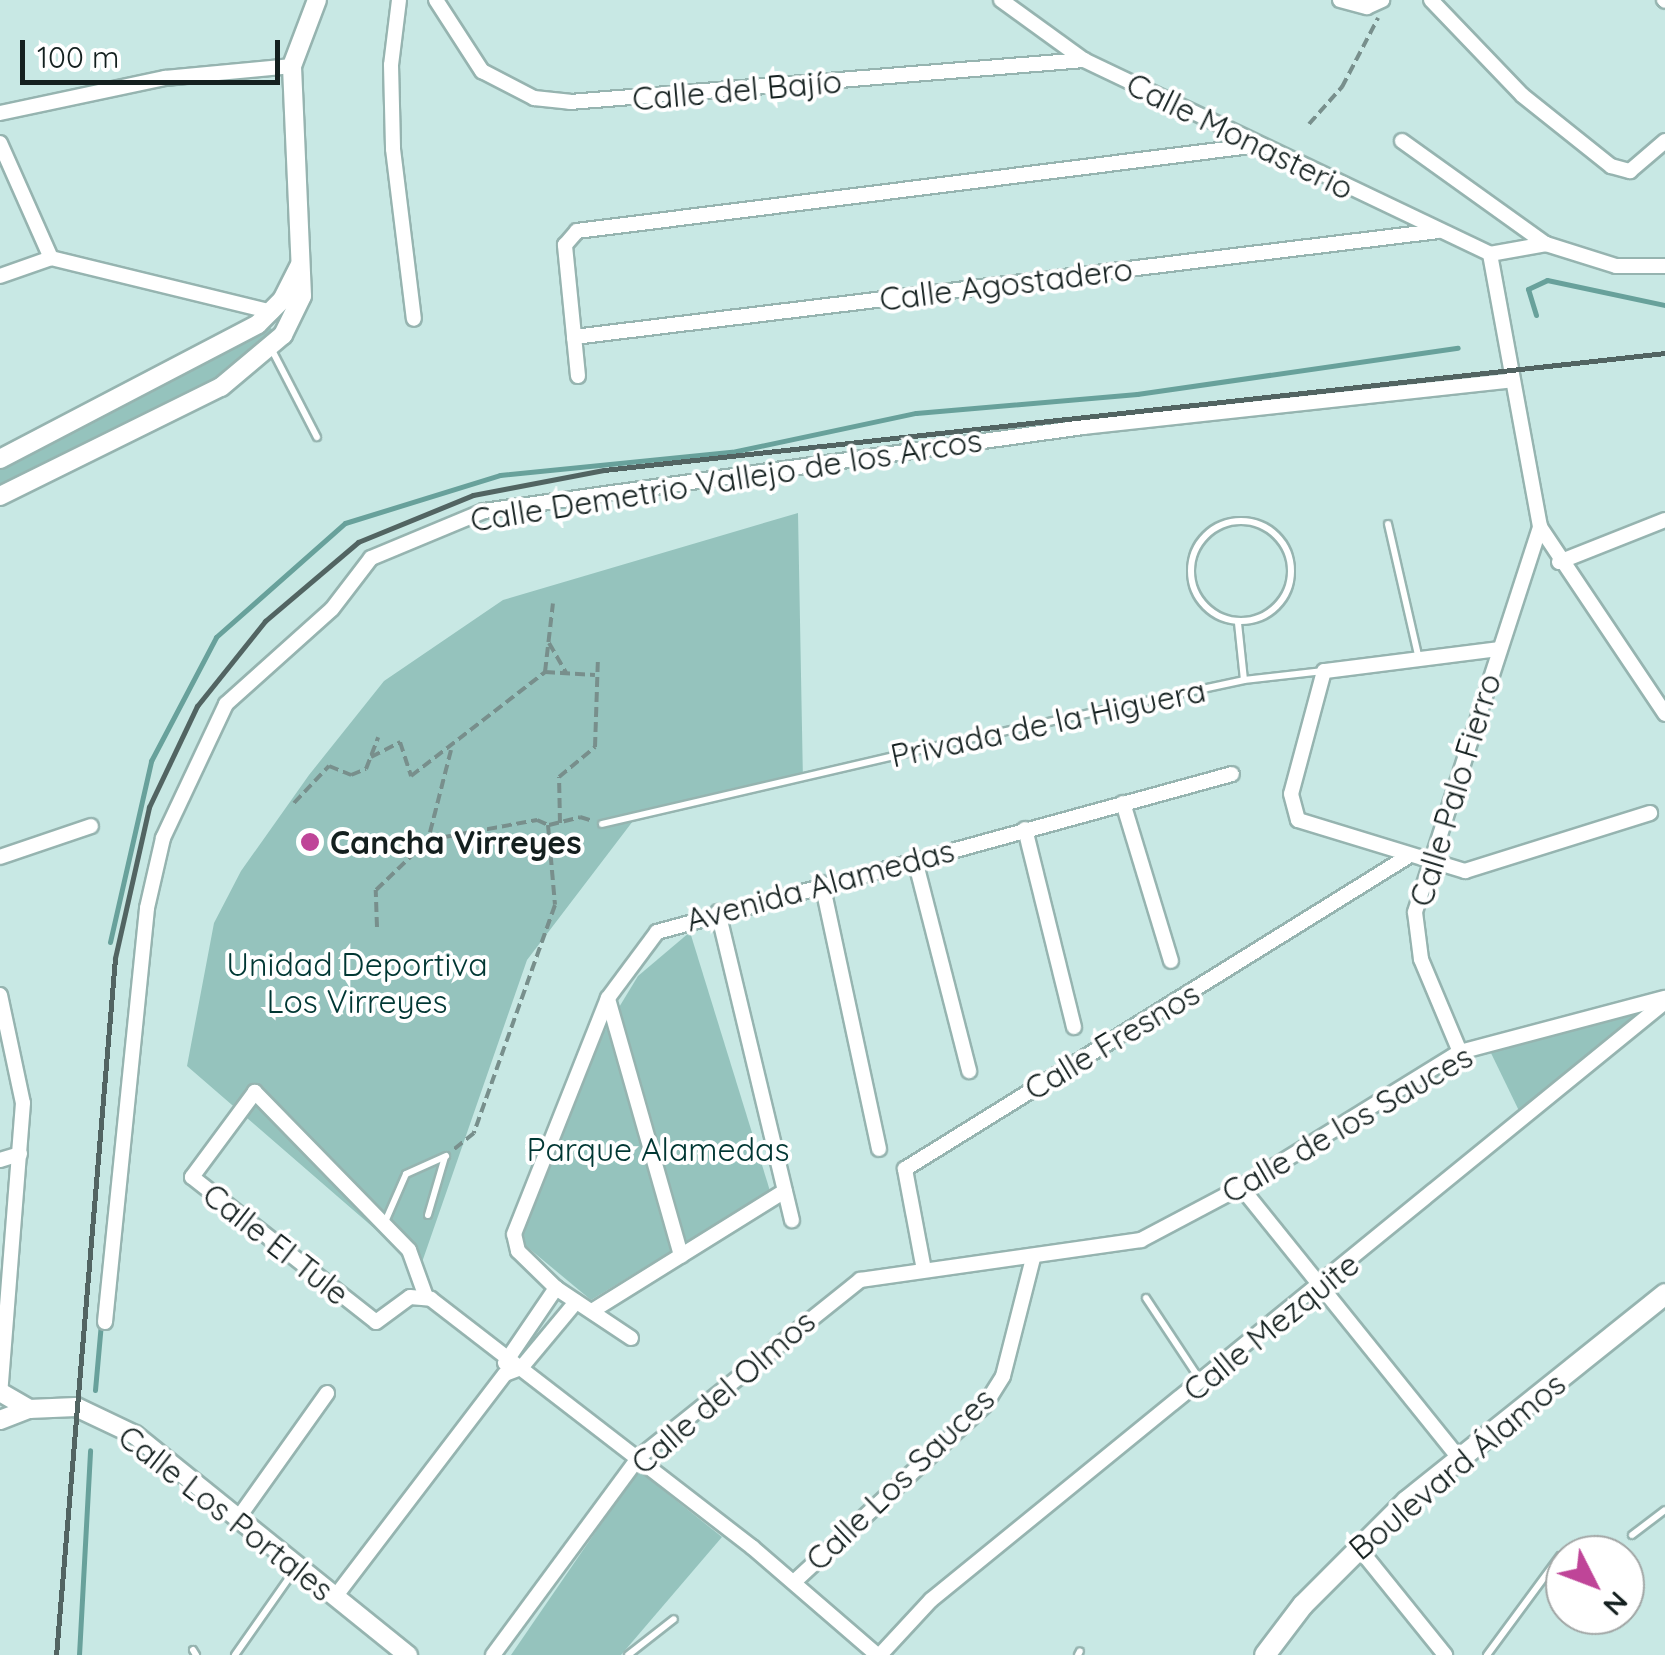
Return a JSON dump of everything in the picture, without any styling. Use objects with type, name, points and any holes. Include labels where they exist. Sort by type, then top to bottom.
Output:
[{"type":"main road","name":"Boulevard Álamos","points":[[1265,1655],[1358,1548],[1460,1459],[1665,1294]]},
{"type":"street","points":[[0,496],[221,387],[272,349],[296,313],[301,261],[292,66],[317,0]]},
{"type":"street","points":[[399,0],[390,65],[394,149],[414,320]]},
{"type":"street","name":"Calle del Bajío","points":[[436,0],[482,71],[507,88],[570,102],[1084,60]]},
{"type":"street","name":"Calle Monasterio","points":[[1000,0],[1084,60],[1490,254]]},
{"type":"street","points":[[1340,0],[1381,7]]},
{"type":"street","points":[[1431,0],[1522,95],[1591,152],[1630,171],[1665,141]]},
{"type":"street","points":[[0,113],[165,78],[292,66]]},
{"type":"street","points":[[1402,141],[1546,244],[1616,266],[1665,266]]},
{"type":"street","points":[[0,142],[51,258]]},
{"type":"street","points":[[578,376],[565,245],[578,231],[1259,145]]},
{"type":"street","name":"Calle Agostadero","points":[[574,337],[1438,232]]},
{"type":"street","points":[[1546,244],[1490,254],[1504,306],[1508,381],[1540,527],[1559,562],[1665,714]]},
{"type":"street","points":[[0,276],[51,258],[273,312]]},
{"type":"street","points":[[0,458],[273,312],[301,261]]},
{"type":"street","name":"Calle Demetrio Vallejo de los Arcos","points":[[106,1322],[148,908],[163,838],[226,704],[332,610],[371,558],[484,511],[1084,426],[1508,381]]},
{"type":"street","points":[[1559,562],[1665,520]]},
{"type":"street","name":"Calle Palo Fierro","points":[[1460,1052],[1416,940],[1415,912],[1426,862],[1540,527]]},
{"type":"street","name":"Privada de la Higuera","points":[[1324,671],[1499,649]]},
{"type":"street","points":[[1324,671],[1291,810],[1315,827],[1465,871],[1650,813]]},
{"type":"street","name":"Avenida Alamedas","points":[[631,1338],[556,1288],[518,1250],[514,1234],[608,998],[657,932],[822,883],[1232,774]]},
{"type":"street","points":[[1123,803],[1170,961]]},
{"type":"street","points":[[0,857],[91,826]]},
{"type":"street","points":[[1025,829],[1074,1027]]},
{"type":"street","name":"Calle Fresnos","points":[[924,1270],[905,1169],[1408,857]]},
{"type":"street","points":[[915,860],[969,1070]]},
{"type":"street","points":[[822,883],[878,1149]]},
{"type":"street","points":[[718,912],[792,1220]]},
{"type":"street","points":[[608,998],[681,1256]]},
{"type":"street","name":"Calle de los Sauces","points":[[1033,1258],[1140,1240],[1242,1187],[1460,1052],[1665,1000]]},
{"type":"street","name":"Calle Mezquite","points":[[879,1655],[932,1600],[1203,1383],[1665,1000]]},
{"type":"street","points":[[1,1001],[20,1067],[20,1154],[0,1392],[29,1410]]},
{"type":"street","name":"Calle El Tule","points":[[259,1091],[384,1224],[417,1264],[426,1297],[410,1297],[376,1322],[192,1173],[259,1091]]},
{"type":"street","points":[[0,1160],[20,1154]]},
{"type":"street","points":[[1242,1187],[1318,1287],[1460,1459]]},
{"type":"street","points":[[592,1310],[785,1191]]},
{"type":"street","name":"Calle del Olmos","points":[[493,1655],[638,1458],[846,1288],[877,1275],[1033,1258]]},
{"type":"street","name":"Calle Los Sauces","points":[[794,1582],[985,1405],[1003,1376],[1033,1258]]},
{"type":"street","points":[[505,1374],[506,1354],[556,1288]]},
{"type":"street","points":[[426,1297],[638,1458],[879,1655]]},
{"type":"street","points":[[335,1597],[505,1374],[521,1368],[576,1302]]},
{"type":"street","points":[[240,1517],[327,1392]]},
{"type":"street","name":"Calle Los Portales","points":[[0,1420],[29,1410],[76,1407],[121,1428],[240,1517],[296,1567],[408,1655]]},
{"type":"street","points":[[1358,1548],[1446,1655]]},
{"type":"lane","points":[[272,349],[317,437]]},
{"type":"lane","points":[[1251,518],[1272,527],[1285,544],[1285,590],[1270,615],[1238,623],[1201,599],[1194,563],[1216,528],[1251,518]]},
{"type":"lane","points":[[1388,524],[1420,660]]},
{"type":"lane","points":[[1238,623],[1244,680]]},
{"type":"lane","name":"Privada de la Higuera","points":[[602,824],[1244,680],[1324,671]]},
{"type":"lane","points":[[428,1215],[446,1156]]},
{"type":"lane","points":[[384,1224],[406,1174],[446,1156]]},
{"type":"lane","points":[[1146,1298],[1203,1383]]},
{"type":"lane","points":[[1632,1534],[1665,1510]]},
{"type":"lane","points":[[235,1655],[296,1567]]},
{"type":"lane","points":[[1487,1655],[1545,1576]]},
{"type":"lane","points":[[628,1655],[674,1619]]},
{"type":"path","points":[[1309,124],[1342,86],[1381,7]]},
{"type":"path","points":[[545,672],[554,603]]},
{"type":"path","points":[[549,643],[566,673]]},
{"type":"path","points":[[560,822],[559,777],[595,747],[598,657]]},
{"type":"path","points":[[377,927],[376,890],[428,840],[451,750],[459,736],[545,672],[595,675]]},
{"type":"path","points":[[371,757],[378,738]]},
{"type":"path","points":[[294,804],[328,766],[351,775],[371,757],[400,742],[411,776],[451,750]]},
{"type":"path","points":[[428,840],[536,820],[548,825],[580,816],[602,824]]},
{"type":"path","points":[[446,1156],[474,1133],[555,905],[548,825]]},
{"type":"green space","points":[[258,320],[278,333],[257,358],[0,493],[0,455]]},
{"type":"green space","name":"Unidad Deportiva Los Virreyes","points":[[798,513],[803,782],[636,817],[527,960],[420,1268],[187,1066],[214,923],[241,871],[309,775],[384,681],[503,600]]},
{"type":"green space","name":"Parque Alamedas","points":[[690,932],[770,1191],[591,1300],[520,1241],[604,1032],[638,976]]},
{"type":"green space","points":[[1660,1001],[1522,1117],[1490,1051]]},
{"type":"green space","points":[[638,1470],[722,1537],[621,1655],[511,1655]]},
{"type":"waterway","points":[[1536,315],[1528,289],[1547,280],[1665,305]]},
{"type":"waterway","points":[[110,942],[151,761],[216,637],[345,523],[500,475],[732,452],[916,413],[1137,394],[1458,348]]},
{"type":"waterway","points":[[95,1390],[101,1323]]},
{"type":"waterway","points":[[79,1655],[90,1450]]},
{"type":"railway","points":[[56,1655],[115,958],[149,807],[197,706],[265,621],[358,542],[473,495],[604,470],[1665,353]]},
{"type":"place","name":"Cancha Virreyes","points":[[310,842]]}]
